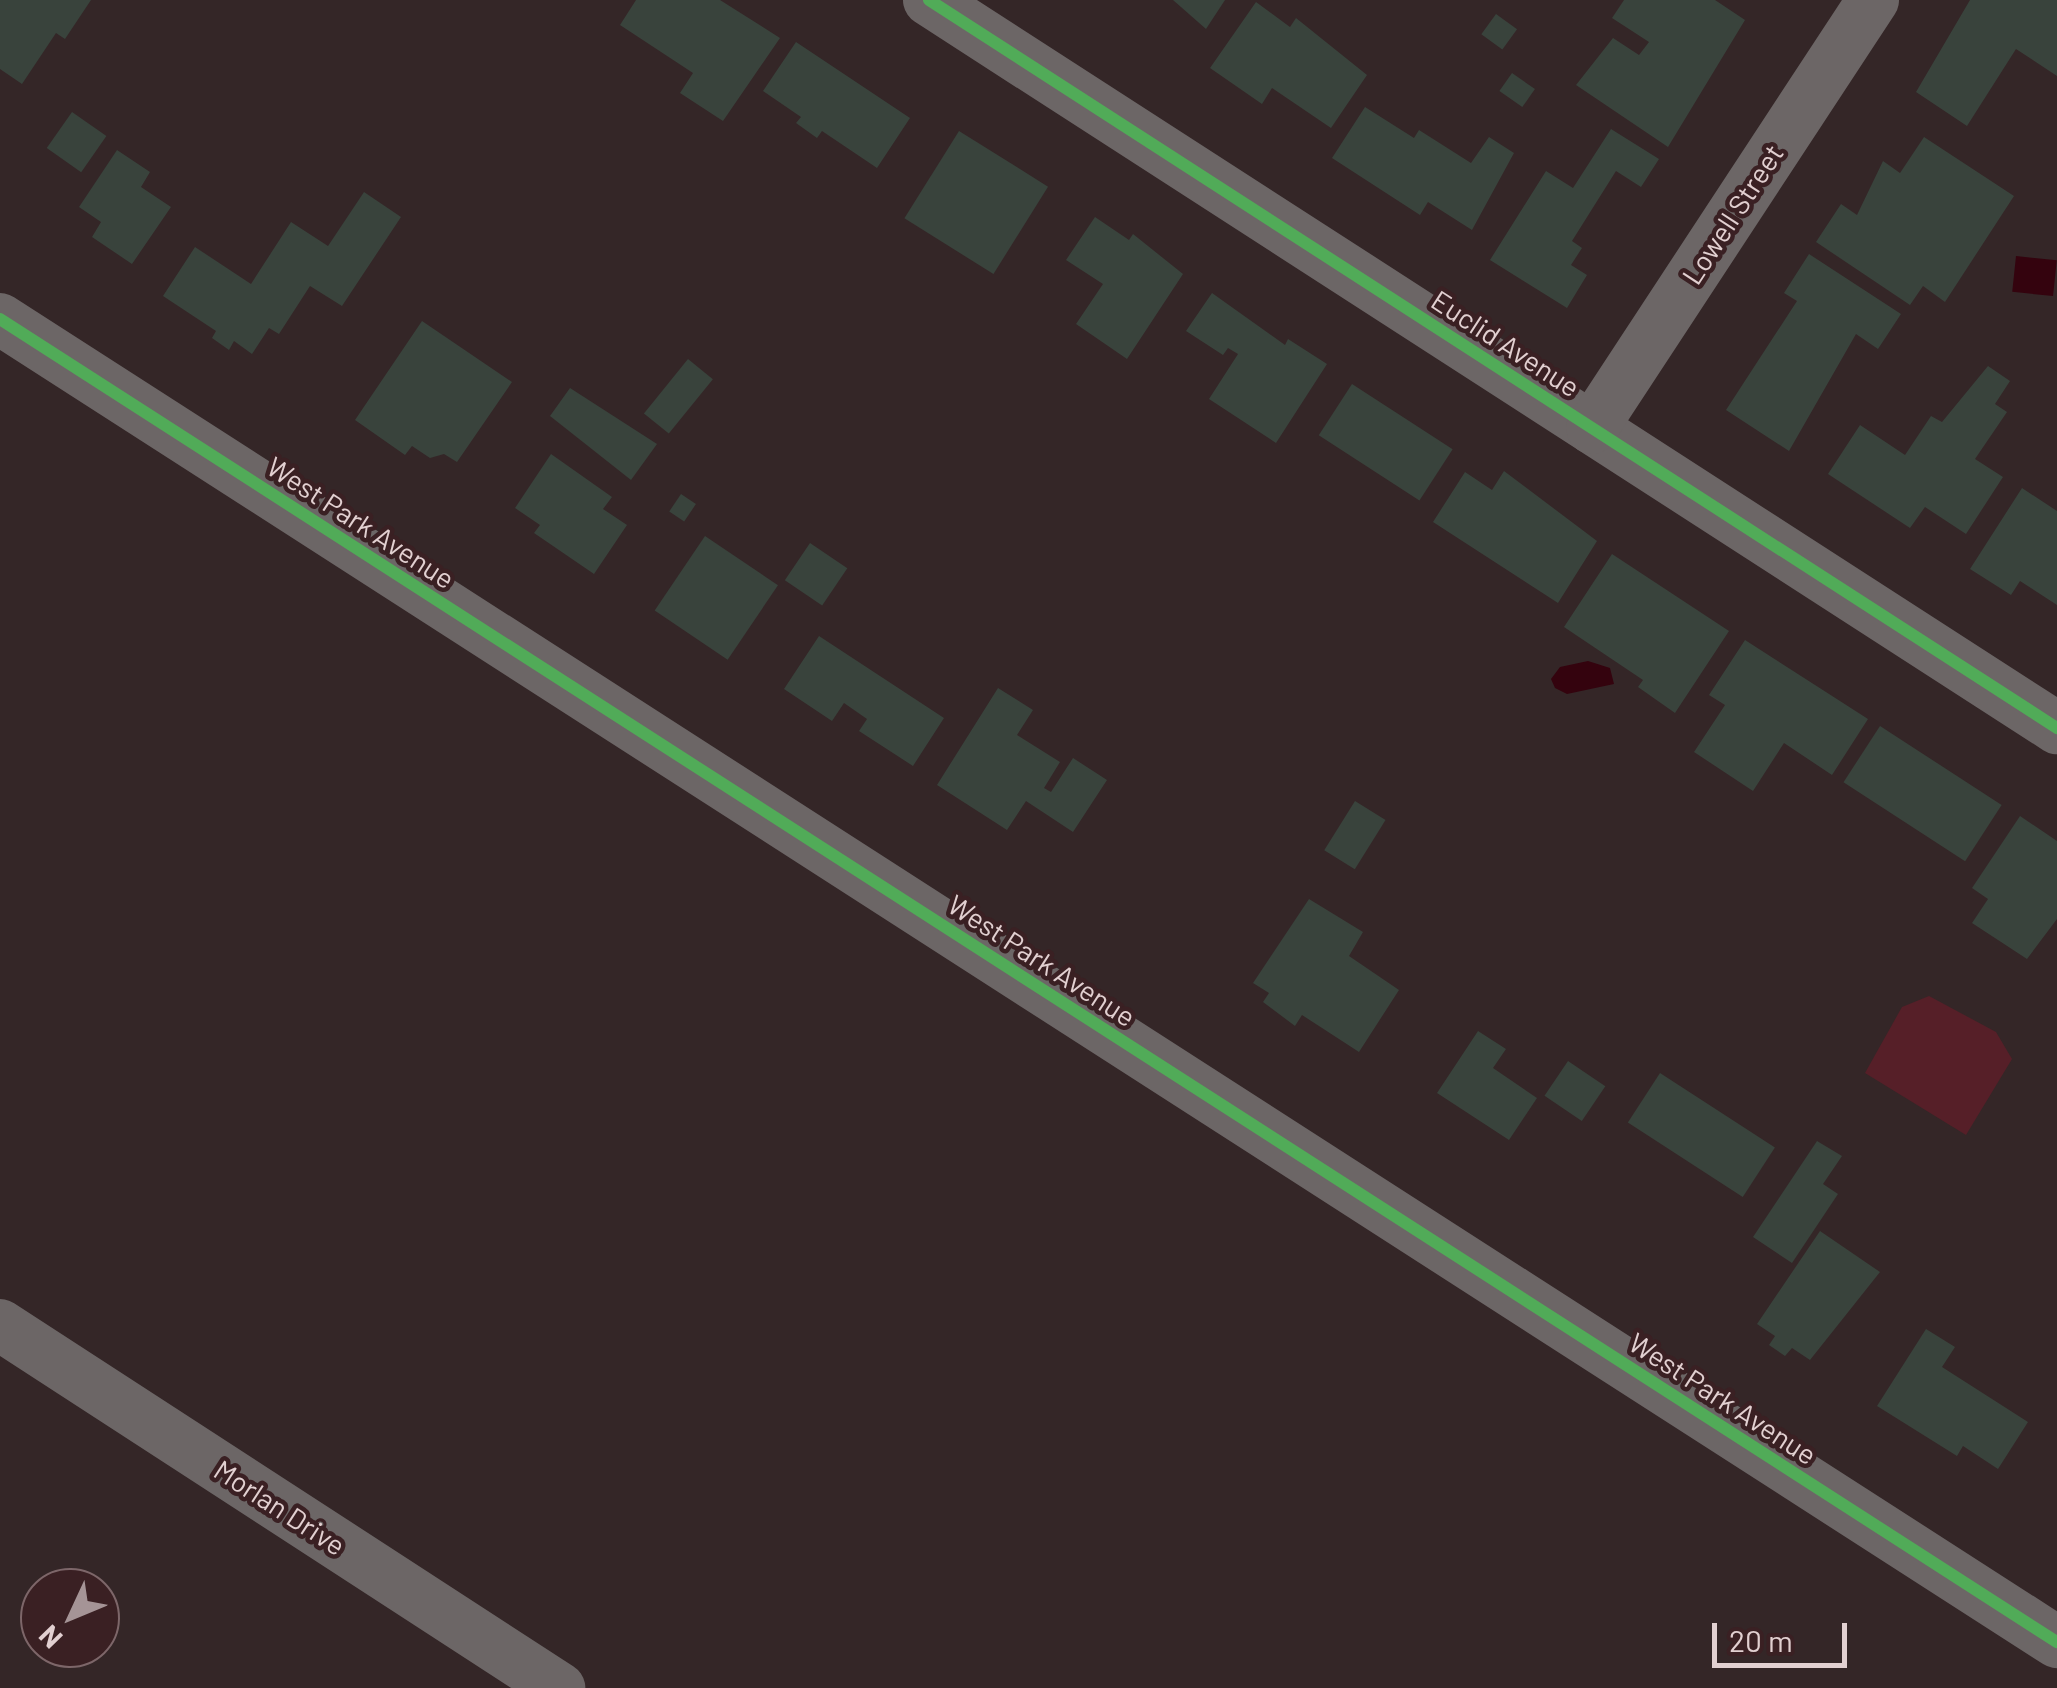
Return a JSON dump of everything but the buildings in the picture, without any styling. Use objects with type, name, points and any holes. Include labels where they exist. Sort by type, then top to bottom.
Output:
[{"type":"street","name":"Euclid Avenue","points":[[929,0],[2057,728]]},
{"type":"street","name":"Lowell Street","points":[[1592,428],[1872,0]]},
{"type":"street","name":"West Park Avenue","points":[[0,319],[2057,1642]]},
{"type":"street","name":"Morlan Drive","points":[[0,1325],[559,1688]]},
{"type":"shaded area","points":[[2016,256],[2057,260],[2053,296],[2012,292]]},
{"type":"shaded area","points":[[1588,661],[1610,668],[1614,684],[1567,694],[1555,688],[1551,679],[1560,667]]},
{"type":"shaded area","points":[[1929,996],[1996,1032],[2012,1059],[1966,1135],[1865,1073],[1902,1007]]},
{"type":"cycle path","points":[[929,0],[2057,728]]},
{"type":"cycle path","points":[[0,319],[2057,1642]]}]
